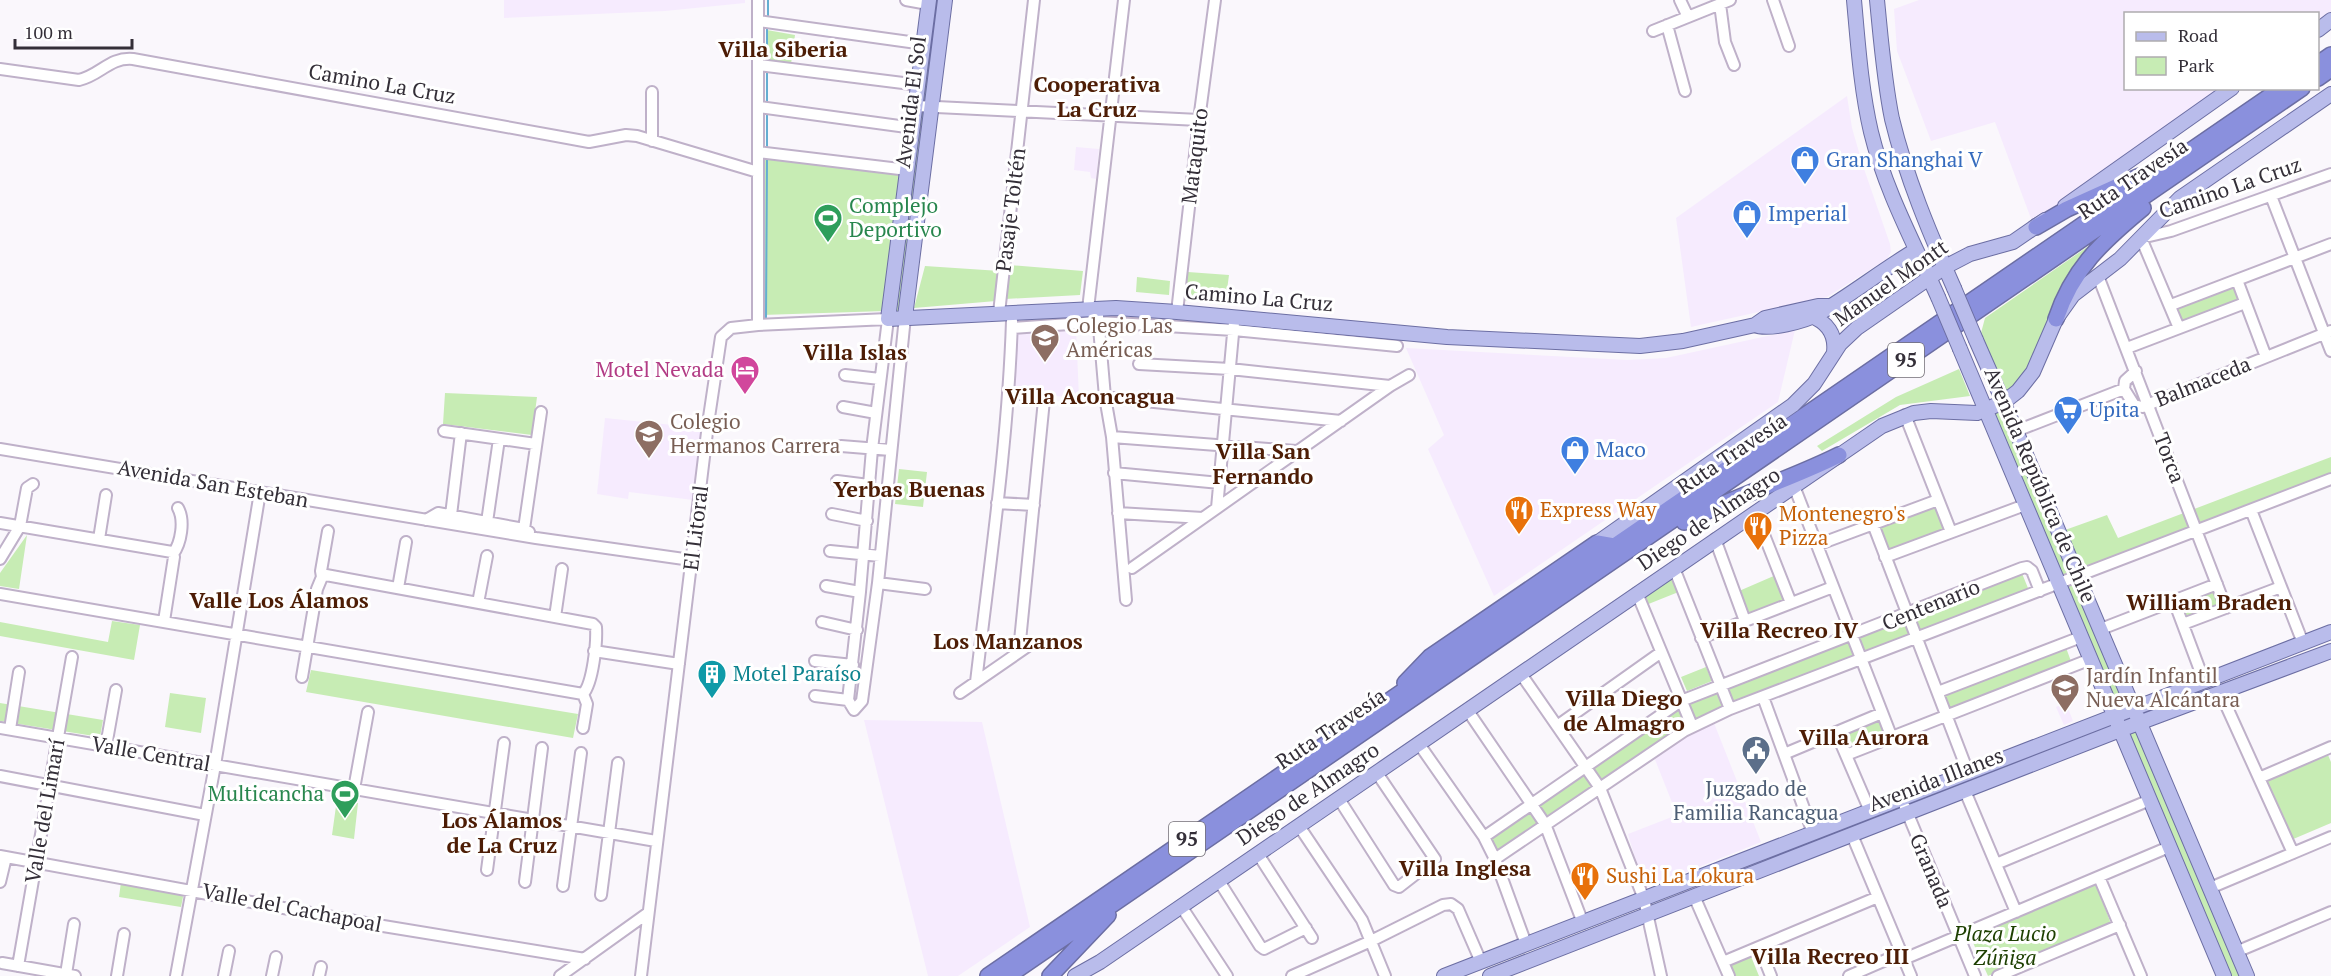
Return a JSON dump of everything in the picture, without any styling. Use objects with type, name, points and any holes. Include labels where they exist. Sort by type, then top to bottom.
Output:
[{"type":"highway","name":"Ruta Travesía","points":[[1008,976],[1603,568],[2209,146],[2279,90]]},
{"type":"highway","name":"Ruta Travesía","points":[[988,976],[1614,546],[2209,146],[2299,90]]},
{"type":"highway","points":[[2036,227],[2067,209],[2209,146]]},
{"type":"highway","points":[[2056,319],[2073,278],[2094,252],[2209,146]]},
{"type":"highway","points":[[1603,568],[1699,515],[1789,479],[1839,455]]},
{"type":"highway","points":[[1387,703],[1430,657],[1597,543],[1614,546]]},
{"type":"highway","points":[[1050,976],[1137,887]]},
{"type":"main road","name":"Avenida El Sol","points":[[904,317],[945,0]]},
{"type":"main road","name":"Avenida República de Chile","points":[[1854,0],[1866,109],[1875,148],[1894,201],[1938,297],[2224,976]]},
{"type":"main road","name":"Avenida República de Chile","points":[[1877,0],[1884,69],[1892,118],[1902,157],[1945,267],[2247,976]]},
{"type":"main road","name":"Avenida El Sol","points":[[888,319],[929,2]]},
{"type":"main road","points":[[2319,29],[2331,20]]},
{"type":"main road","points":[[1861,64],[1873,60],[1884,69]]},
{"type":"main road","name":"Manuel Montt","points":[[1597,543],[1786,411],[1807,392],[1834,352],[1851,333],[1873,317],[1945,267],[1970,254],[2007,244],[2036,227],[2229,90]]},
{"type":"main road","name":"Diego de Almagro","points":[[1075,976],[1100,962],[1219,881],[1882,426],[1905,415],[1922,412],[1972,414],[1986,411],[2004,402],[2018,391],[2033,372],[2056,319],[2073,295],[2141,238],[2180,198],[2331,94]]},
{"type":"main road","name":"Camino La Cruz","points":[[1755,325],[1773,326],[1811,316],[1916,250]]},
{"type":"main road","points":[[1828,306],[1873,317]]},
{"type":"main road","name":"Camino La Cruz","points":[[888,319],[1006,312],[1177,312],[1234,323],[1629,346],[1683,341],[1755,325],[1765,318],[1800,309],[1828,306]]},
{"type":"main road","points":[[1811,316],[1829,328],[1834,339],[1834,352]]},
{"type":"main road","name":"Avenida Illanes","points":[[1444,976],[2331,632]]},
{"type":"main road","name":"Avenida Illanes","points":[[1490,976],[1513,972],[1694,896],[2120,730],[2331,651]]},
{"type":"main road","points":[[2093,666],[2116,664]]},
{"type":"main road","points":[[2179,870],[2199,861]]},
{"type":"street","points":[[758,0],[758,326]]},
{"type":"street","points":[[906,0],[929,2]]},
{"type":"street","name":"Pasaje Toltén","points":[[976,682],[998,503],[1008,393],[1012,328],[1006,312],[1034,0]]},
{"type":"street","points":[[1124,0],[1110,115],[1095,313],[1112,437],[1126,600]]},
{"type":"street","name":"Mataquito","points":[[1177,312],[1215,0]]},
{"type":"street","points":[[1680,0],[1688,17]]},
{"type":"street","points":[[1773,0],[1789,46]]},
{"type":"street","points":[[1653,31],[1725,2],[1725,42],[1734,65]]},
{"type":"street","points":[[758,21],[924,44]]},
{"type":"street","points":[[1667,25],[1685,91]]},
{"type":"street","name":"Camino La Cruz","points":[[0,69],[79,80],[88,78],[115,60],[125,58],[589,142],[626,135],[758,172]]},
{"type":"street","points":[[759,65],[919,85]]},
{"type":"street","points":[[652,92],[652,141]]},
{"type":"street","points":[[916,106],[1199,120]]},
{"type":"street","points":[[759,107],[914,128]]},
{"type":"street","points":[[758,152],[908,171]]},
{"type":"street","name":"Camino La Cruz","points":[[2141,238],[2171,231],[2331,174]]},
{"type":"street","points":[[2271,196],[2295,258],[2328,332],[2331,351]]},
{"type":"street","points":[[2141,238],[2179,328]]},
{"type":"street","points":[[2171,305],[2331,244]]},
{"type":"street","name":"Torca","points":[[2098,276],[2226,608]]},
{"type":"street","points":[[2237,280],[2266,357]]},
{"type":"street","points":[[2127,348],[2246,303]]},
{"type":"street","points":[[1012,328],[1095,313],[1234,323],[1397,346]]},
{"type":"street","name":"Avenida El Sol","points":[[888,319],[872,449],[867,521],[848,700],[854,710],[862,701],[878,583],[904,317]]},
{"type":"street","name":"Camino La Cruz","points":[[758,326],[888,319]]},
{"type":"street","points":[[1217,508],[1234,323]]},
{"type":"street","name":"El Litoral","points":[[641,976],[691,560],[721,337],[731,328],[758,326]]},
{"type":"street","name":"Balmaceda","points":[[2016,431],[2124,389],[2134,405],[2138,407],[2148,404],[2328,332]]},
{"type":"street","points":[[1139,364],[1230,369],[1390,386]]},
{"type":"street","points":[[2124,389],[2125,381],[2136,371]]},
{"type":"street","points":[[845,375],[880,379]]},
{"type":"street","points":[[1132,568],[1296,451],[1409,375]]},
{"type":"street","points":[[960,693],[1024,648],[1044,400],[1040,396],[1008,393]]},
{"type":"street","points":[[1105,397],[1341,421]]},
{"type":"street","points":[[843,407],[876,413]]},
{"type":"street","points":[[524,529],[541,412]]},
{"type":"street","points":[[1905,415],[1951,532]]},
{"type":"street","points":[[444,431],[536,444]]},
{"type":"street","points":[[452,515],[461,433]]},
{"type":"street","points":[[1112,437],[1296,451]]},
{"type":"street","points":[[487,522],[499,439]]},
{"type":"street","points":[[841,446],[891,450]]},
{"type":"street","name":"Avenida San Esteban","points":[[0,449],[536,538],[691,560]]},
{"type":"street","points":[[1114,474],[1220,483]]},
{"type":"street","name":"Centenario","points":[[1495,859],[1692,726],[1763,696],[2331,479]]},
{"type":"street","points":[[837,481],[869,485]]},
{"type":"street","points":[[0,559],[20,526],[27,488],[33,484]]},
{"type":"street","points":[[1794,486],[1892,738]]},
{"type":"street","points":[[176,976],[215,765],[260,492]]},
{"type":"street","points":[[99,539],[106,495]]},
{"type":"street","points":[[1817,545],[1938,500]]},
{"type":"street","points":[[998,503],[1034,505]]},
{"type":"street","points":[[1885,557],[2025,505]]},
{"type":"street","points":[[164,621],[172,554],[177,548],[182,519],[178,508]]},
{"type":"street","points":[[2251,510],[2303,643]]},
{"type":"street","points":[[1755,512],[1791,603]]},
{"type":"street","name":"Avenida San Esteban","points":[[426,520],[438,513],[452,515],[524,529],[536,538]]},
{"type":"street","points":[[1118,513],[1203,518]]},
{"type":"street","points":[[832,514],[867,521]]},
{"type":"street","points":[[0,523],[165,550],[172,554]]},
{"type":"street","points":[[1873,524],[1968,772]]},
{"type":"street","points":[[302,678],[317,589],[322,577],[328,531]]},
{"type":"street","points":[[1715,539],[1745,621]]},
{"type":"street","points":[[398,588],[406,542]]},
{"type":"street","points":[[830,551],[880,556]]},
{"type":"street","points":[[477,603],[487,556]]},
{"type":"street","name":"Centenario","points":[[1484,837],[1681,701],[2027,567],[2032,571],[2040,591]]},
{"type":"street","points":[[1674,568],[1730,709]]},
{"type":"street","points":[[555,617],[562,569]]},
{"type":"street","points":[[322,577],[326,575],[593,624],[596,627],[594,651],[588,688],[583,694]]},
{"type":"street","points":[[878,583],[925,589]]},
{"type":"street","points":[[2101,629],[2217,584]]},
{"type":"street","points":[[826,586],[860,592]]},
{"type":"street","points":[[1701,638],[1833,587]]},
{"type":"street","points":[[2183,624],[2281,587]]},
{"type":"street","points":[[1637,593],[1692,726]]},
{"type":"street","points":[[0,594],[583,694]]},
{"type":"street","points":[[2174,601],[2204,681]]},
{"type":"street","points":[[822,622],[856,630]]},
{"type":"street","points":[[1938,692],[2081,636]]},
{"type":"street","points":[[594,651],[679,664]]},
{"type":"street","points":[[1557,726],[1660,653]]},
{"type":"street","name":"Valle del Limarí","points":[[18,966],[72,657]]},
{"type":"street","points":[[815,661],[853,665]]},
{"type":"street","points":[[1846,755],[1947,716],[2093,666]]},
{"type":"street","points":[[5,728],[19,672]]},
{"type":"street","points":[[1521,674],[1600,788],[1644,899],[1660,976]]},
{"type":"street","points":[[106,746],[116,690]]},
{"type":"street","points":[[2220,692],[2293,853]]},
{"type":"street","points":[[583,694],[587,704],[583,728]]},
{"type":"street","points":[[815,696],[848,700]]},
{"type":"street","points":[[1763,696],[1813,833]]},
{"type":"street","points":[[1468,711],[1545,824],[1583,922]]},
{"type":"street","points":[[354,789],[368,712]]},
{"type":"street","points":[[1784,754],[1882,713]]},
{"type":"street","name":"Valle Central","points":[[5,728],[656,841]]},
{"type":"street","points":[[1836,732],[1870,811]]},
{"type":"street","points":[[487,870],[504,743]]},
{"type":"street","points":[[1419,744],[1484,837],[1495,859],[1526,944]]},
{"type":"street","points":[[525,882],[542,748]]},
{"type":"street","points":[[2259,778],[2331,748]]},
{"type":"street","points":[[562,886],[580,753]]},
{"type":"street","points":[[601,895],[618,763]]},
{"type":"street","points":[[1339,799],[1394,885],[1399,886],[1435,859],[1377,773]]},
{"type":"street","points":[[0,776],[206,815]]},
{"type":"street","points":[[1965,791],[2016,912]]},
{"type":"street","name":"Granada","points":[[1901,799],[1975,976]]},
{"type":"street","points":[[1996,864],[2150,800]]},
{"type":"street","points":[[1299,826],[1362,920],[1385,976]]},
{"type":"street","points":[[1852,835],[1911,976]]},
{"type":"street","points":[[2210,888],[2331,837]]},
{"type":"street","points":[[1849,976],[1959,936],[2169,847]]},
{"type":"street","points":[[1258,854],[1312,938]]},
{"type":"street","points":[[0,882],[3,856]]},
{"type":"street","name":"Valle del Cachapoal","points":[[3,856],[192,889],[371,924],[585,959]]},
{"type":"street","points":[[2099,877],[2141,976]]},
{"type":"street","points":[[1219,881],[1264,949],[1306,928]]},
{"type":"street","points":[[1694,896],[1729,976]]},
{"type":"street","points":[[1723,962],[1878,897]]},
{"type":"street","points":[[1292,976],[1371,941],[1443,905],[1451,904],[1458,909],[1481,962]]},
{"type":"street","points":[[1181,906],[1227,976]]},
{"type":"street","points":[[2236,952],[2331,912]]},
{"type":"street","points":[[560,976],[648,914]]},
{"type":"street","points":[[2,963],[71,975],[74,924]]},
{"type":"street","points":[[1998,976],[2120,925]]},
{"type":"street","points":[[117,976],[124,934]]},
{"type":"street","points":[[224,976],[230,951]]},
{"type":"street","points":[[1762,956],[1771,976]]},
{"type":"street","points":[[272,976],[276,957]]},
{"type":"shaded area","points":[[504,0],[745,0],[745,3],[665,11],[504,18]]},
{"type":"shaded area","points":[[1919,0],[2331,0],[2331,14],[2319,23],[2319,12],[2124,12],[2124,90],[2224,90],[2033,224],[1995,122],[1931,141],[1897,51],[1894,9]]},
{"type":"shaded area","points":[[1847,96],[1852,128],[1863,166],[1890,244],[1891,252],[1887,259],[1827,297],[1691,327],[1676,218]]},
{"type":"shaded area","points":[[1076,147],[1099,149],[1096,179],[1091,178],[1090,172],[1074,170]]},
{"type":"shaded area","name":"Colegio Las Américas","points":[[1076,328],[1079,398],[1011,392],[1015,334]]},
{"type":"shaded area","points":[[1795,330],[1778,402],[1494,596],[1428,449],[1444,435],[1406,348],[1627,360],[1666,358]]},
{"type":"shaded area","name":"Colegio Hermanos Carrera","points":[[605,418],[702,428],[693,500],[629,492],[628,499],[597,494]]},
{"type":"shaded area","name":"Jardín Infantil Nueva Alcántara","points":[[2066,703],[2073,721],[2064,725],[2056,707]]},
{"type":"shaded area","points":[[864,720],[982,722],[1030,927],[958,976],[928,976]]},
{"type":"shaded area","points":[[1714,723],[1761,842],[1644,889],[1628,834],[1677,815],[1654,757],[1682,738]]},
{"type":"green space","points":[[929,0],[943,0],[903,312],[894,312]]},
{"type":"green space","points":[[767,30],[795,35],[791,64],[767,60]]},
{"type":"green space","name":"Complejo Deportivo","points":[[759,158],[904,175],[885,311],[762,315]]},
{"type":"green space","points":[[2103,236],[2070,270],[2032,366],[2007,397],[1981,333],[1985,318]]},
{"type":"green space","points":[[1009,265],[1083,271],[1080,295],[1005,299]]},
{"type":"green space","points":[[925,266],[1000,271],[996,301],[914,308]]},
{"type":"green space","points":[[1188,272],[1229,275],[1225,305],[1183,300]]},
{"type":"green space","points":[[1137,277],[1170,281],[1169,295],[1136,292]]},
{"type":"green space","points":[[2232,284],[2240,305],[2181,326],[2175,306]]},
{"type":"green space","points":[[1959,369],[1970,396],[1900,405],[1822,451],[1817,446],[1896,397]]},
{"type":"green space","points":[[445,393],[537,397],[532,435],[443,424]]},
{"type":"green space","points":[[2003,407],[2243,976],[2230,976],[1991,413]]},
{"type":"green space","points":[[2331,457],[2331,476],[2082,572],[2065,530],[2107,515],[2118,538]]},
{"type":"green space","points":[[899,469],[927,472],[923,507],[895,504]]},
{"type":"green space","points":[[1935,507],[1944,529],[1888,550],[1880,527]]},
{"type":"green space","points":[[27,535],[19,589],[0,586],[0,573]]},
{"type":"green space","points":[[2021,571],[2030,593],[1729,708],[1495,856],[1486,838],[1682,703]]},
{"type":"green space","points":[[1674,574],[1681,591],[1646,605],[1643,597]]},
{"type":"green space","points":[[1776,575],[1786,601],[1748,615],[1739,591]]},
{"type":"green space","points":[[2215,587],[2222,606],[2183,621],[2176,602]]},
{"type":"green space","points":[[112,621],[140,625],[134,660],[0,636],[0,622],[108,642]]},
{"type":"green space","points":[[2065,645],[2072,664],[1949,713],[1942,693]]},
{"type":"green space","points":[[1706,667],[1712,681],[1687,691],[1681,677]]},
{"type":"green space","points":[[311,670],[578,714],[573,738],[306,692]]},
{"type":"green space","points":[[170,693],[206,698],[201,733],[165,727]]},
{"type":"green space","points":[[0,703],[103,720],[100,737],[0,721]]},
{"type":"green space","points":[[1882,713],[1892,738],[1846,755],[1836,732]]},
{"type":"green space","points":[[2328,755],[2331,762],[2331,823],[2291,840],[2266,781]]},
{"type":"green space","name":"Multicancha","points":[[337,799],[358,803],[354,839],[332,835]]},
{"type":"green space","points":[[121,882],[180,892],[183,897],[181,907],[119,897]]},
{"type":"green space","name":"Plaza Lucio Zúñiga","points":[[2096,884],[2111,924],[1988,976],[1970,936]]},
{"type":"green space","points":[[1750,954],[1759,976],[1733,976],[1729,967],[1731,962]]},
{"type":"waterway","points":[[768,0],[768,18]]},
{"type":"waterway","points":[[767,27],[767,62]]},
{"type":"waterway","points":[[767,71],[767,103]]},
{"type":"waterway","points":[[767,113],[767,149]]},
{"type":"waterway","points":[[766,319],[767,158]]},
{"type":"place","name":"Gran Shanghai V","points":[[1805,186]]},
{"type":"place","name":"Imperial","points":[[1747,240]]},
{"type":"place","name":"Complejo Deportivo","points":[[828,244]]},
{"type":"place","name":"Colegio Las Américas","points":[[1045,364]]},
{"type":"place","name":"Motel Nevada","points":[[745,396]]},
{"type":"place","name":"Upita","points":[[2068,436]]},
{"type":"place","name":"Colegio Hermanos Carrera","points":[[649,460]]},
{"type":"place","name":"Maco","points":[[1575,476]]},
{"type":"place","name":"Express Way","points":[[1519,536]]},
{"type":"place","name":"Montenegro's Pizza","points":[[1758,552]]},
{"type":"place","name":"Motel Paraíso","points":[[712,700]]},
{"type":"place","name":"Jardín Infantil Nueva Alcántara","points":[[2065,714]]},
{"type":"place","name":"Juzgado de Familia Rancagua","points":[[1756,776]]},
{"type":"place","name":"Multicancha","points":[[345,820]]},
{"type":"place","name":"Sushi La Lokura","points":[[1585,902]]},
{"type":"district","name":"Villa Siberia","points":[[783,49]]},
{"type":"district","name":"Cooperativa La Cruz","points":[[1097,96]]},
{"type":"district","name":"Villa Islas","points":[[855,352]]},
{"type":"district","name":"Villa Aconcagua","points":[[1090,396]]},
{"type":"district","name":"Villa San Fernando","points":[[1263,464]]},
{"type":"district","name":"Yerbas Buenas","points":[[909,489]]},
{"type":"district","name":"Valle Los Álamos","points":[[279,600]]},
{"type":"district","name":"William Braden","points":[[2209,602]]},
{"type":"district","name":"Villa Recreo IV","points":[[1779,630]]},
{"type":"district","name":"Los Manzanos","points":[[1008,641]]},
{"type":"district","name":"Villa Diego de Almagro","points":[[1624,710]]},
{"type":"district","name":"Villa Aurora","points":[[1864,737]]},
{"type":"district","name":"Los Álamos de La Cruz","points":[[502,832]]},
{"type":"district","name":"Villa Inglesa","points":[[1465,868]]},
{"type":"district","name":"Villa Recreo III","points":[[1830,956]]}]
